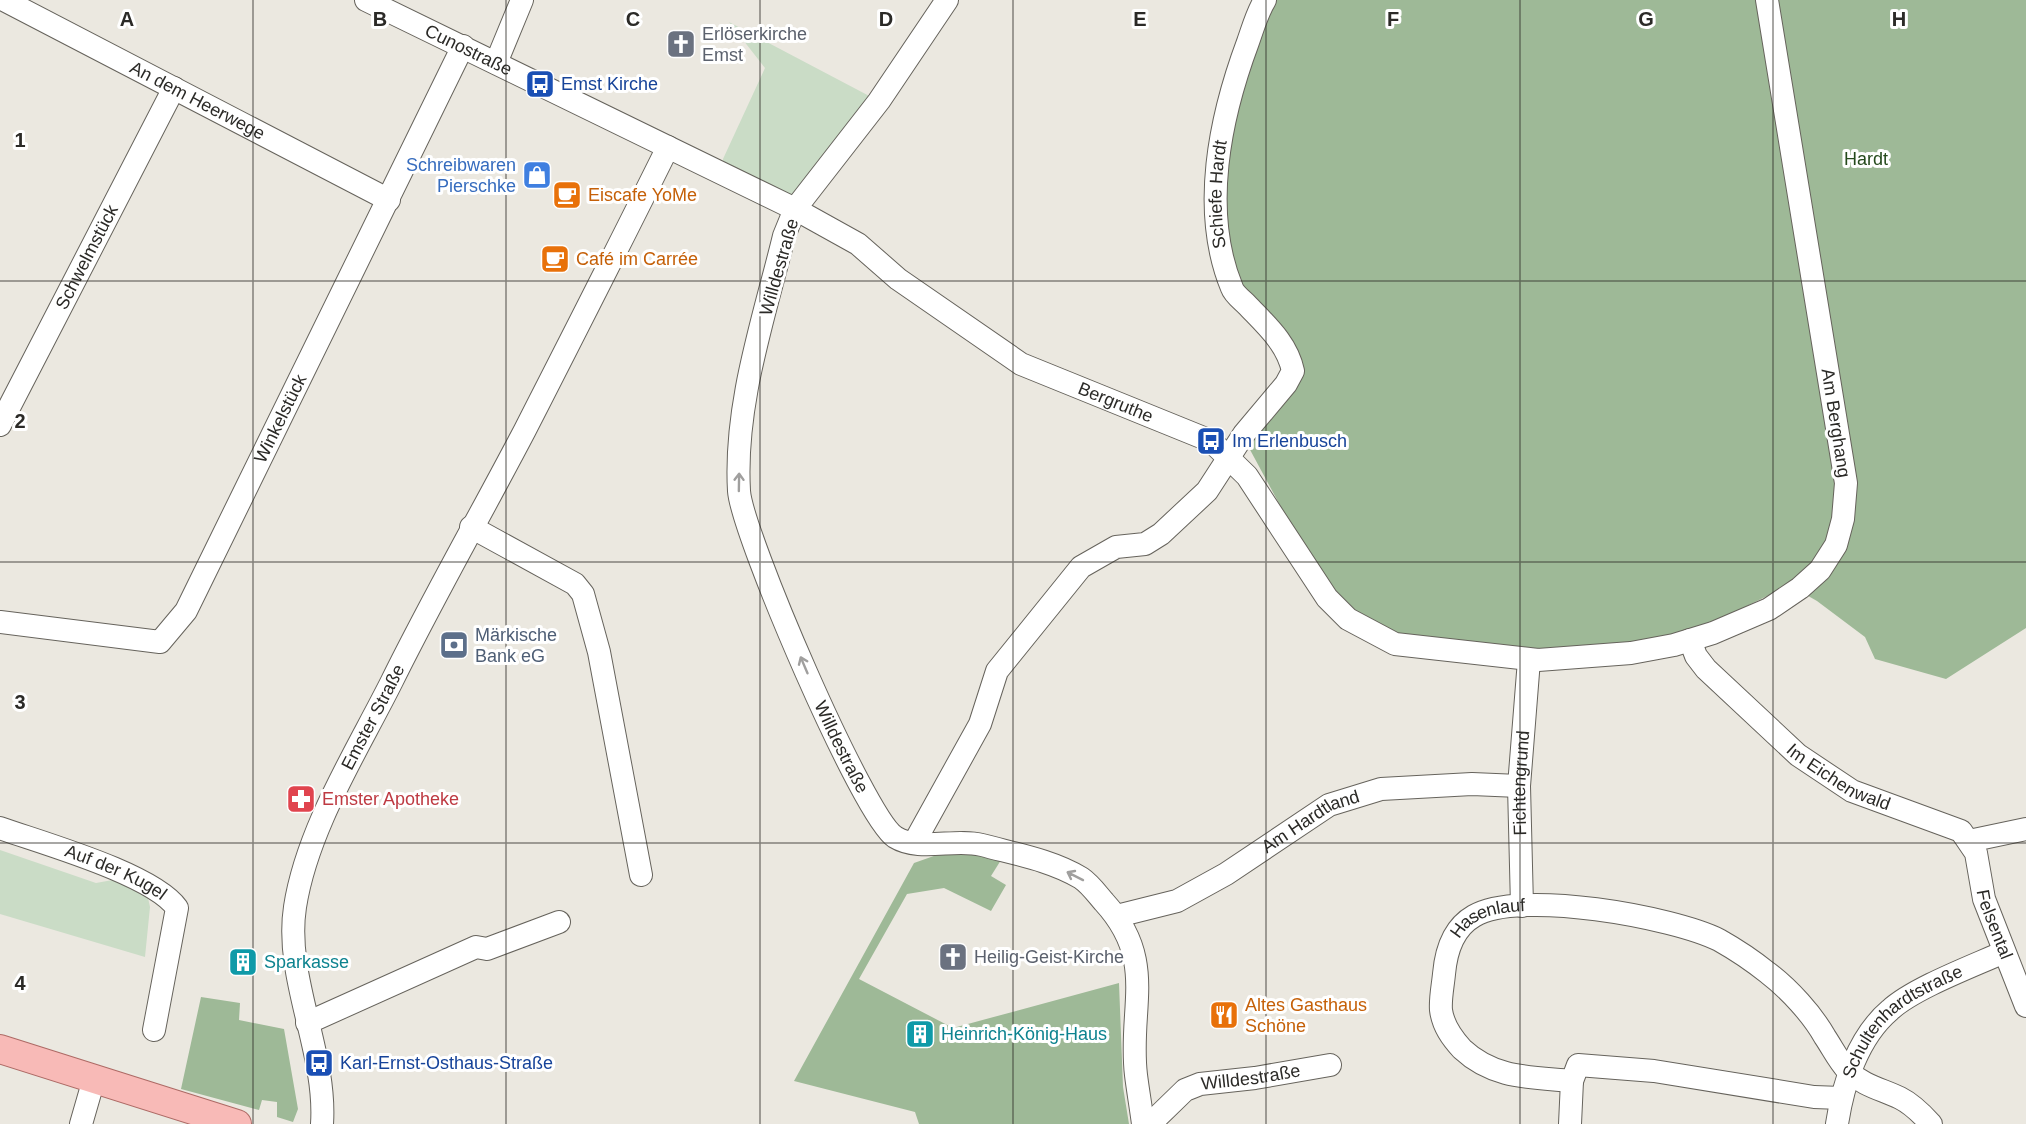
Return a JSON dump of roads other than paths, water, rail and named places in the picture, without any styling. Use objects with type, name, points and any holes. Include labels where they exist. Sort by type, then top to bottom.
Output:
[{"type":"main road","points":[[0,1049],[237,1124]]},
{"type":"street","name":"An dem Heerwege","points":[[4,0],[389,200]]},
{"type":"street","name":"Cunostraße","points":[[366,0],[668,147]]},
{"type":"street","points":[[496,63],[522,0]]},
{"type":"street","points":[[795,209],[879,101],[947,0]]},
{"type":"street","name":"Schiefe Hardt","points":[[1230,457],[1244,434],[1286,384],[1293,370],[1290,357],[1277,336],[1232,290],[1217,231],[1216,183],[1223,132],[1235,76],[1265,0]]},
{"type":"street","name":"Am Berghang","points":[[1529,660],[1631,653],[1690,640],[1756,615],[1800,588],[1820,570],[1836,545],[1846,483],[1767,0]]},
{"type":"street","name":"Winkelstück","points":[[0,622],[160,642],[186,611],[463,46]]},
{"type":"street","name":"Schwelmstück","points":[[0,425],[174,88]]},
{"type":"street","name":"Bergruthe","points":[[668,147],[795,209],[858,244],[898,279],[1021,364],[1194,432],[1211,441],[1247,476],[1327,598],[1348,619],[1395,644],[1529,660]]},
{"type":"street","name":"Emster Straße","points":[[322,1124],[324,1100],[319,1063],[307,1023],[297,962],[294,919],[309,854],[326,812],[471,526],[524,432],[668,147]]},
{"type":"street","name":"Willdestraße","points":[[795,209],[784,236],[740,414],[739,493],[763,570],[830,727],[876,812],[894,837],[914,843]]},
{"type":"street","points":[[914,843],[980,724],[997,671],[1082,567],[1116,547],[1145,544],[1161,534],[1207,491],[1230,457]]},
{"type":"street","points":[[471,526],[575,584],[584,594],[599,652],[641,874]]},
{"type":"street","name":"Im Eichenwald","points":[[1690,640],[1695,656],[1706,669],[1798,755],[1852,791],[1960,831],[1969,841]]},
{"type":"street","name":"Fichtengrund","points":[[1522,906],[1519,786],[1529,660]]},
{"type":"street","name":"Am Hardtland","points":[[1117,916],[1177,901],[1226,874],[1329,806],[1371,792],[1381,789],[1472,784],[1519,786]]},
{"type":"street","name":"Auf der Kugel","points":[[0,828],[121,872],[170,897],[177,908],[154,1030]]},
{"type":"street","points":[[1969,841],[2026,829]]},
{"type":"street","points":[[914,843],[968,841],[1050,864],[1083,879],[1117,916],[1138,966],[1136,1077],[1143,1124]]},
{"type":"street","name":"Felsental","points":[[1969,841],[1976,853],[1984,899],[2026,1006]]},
{"type":"street","name":"Hasenlauf","points":[[1572,1081],[1506,1075],[1486,1068],[1450,1036],[1441,1010],[1445,960],[1451,940],[1464,924],[1490,909],[1522,906],[1567,907],[1652,917],[1718,940],[1769,974],[1815,1022],[1836,1057],[1850,1072],[1868,1086],[1908,1102],[1931,1124]]},
{"type":"street","points":[[307,1023],[476,947],[487,949],[559,922]]},
{"type":"street","name":"Schultenhardtstraße","points":[[1837,1124],[1841,1098],[1850,1072],[1873,1029],[1890,1010],[1899,1002],[2004,952]]},
{"type":"street","name":"Willdestraße","points":[[1150,1124],[1185,1090],[1200,1084],[1255,1078],[1330,1065]]},
{"type":"street","points":[[1570,1124],[1572,1081],[1578,1065],[1654,1071],[1728,1081],[1814,1098],[1841,1098]]},
{"type":"street","points":[[81,1124],[94,1079]]},
{"type":"place","name":"Erlöserkirche Emst","points":[[681,44]]},
{"type":"place","name":"Emst Kirche","points":[[540,84]]},
{"type":"place","name":"Schreibwaren Pierschke","points":[[537,175]]},
{"type":"place","name":"Eiscafe YoMe","points":[[567,195]]},
{"type":"place","name":"Café im Carrée","points":[[555,259]]},
{"type":"place","name":"Im Erlenbusch","points":[[1211,441]]},
{"type":"place","name":"Märkische Bank eG","points":[[454,645]]},
{"type":"place","name":"Emster Apotheke","points":[[301,799]]},
{"type":"place","name":"Heilig-Geist-Kirche","points":[[953,957]]},
{"type":"place","name":"Sparkasse","points":[[243,962]]},
{"type":"place","name":"Altes Gasthaus Schöne","points":[[1224,1015]]},
{"type":"place","name":"Heinrich-König-Haus","points":[[920,1034]]},
{"type":"place","name":"Karl-Ernst-Osthaus-Straße","points":[[319,1063]]},
{"type":"park label","name":"Hardt","points":[[1866,159]]}]
